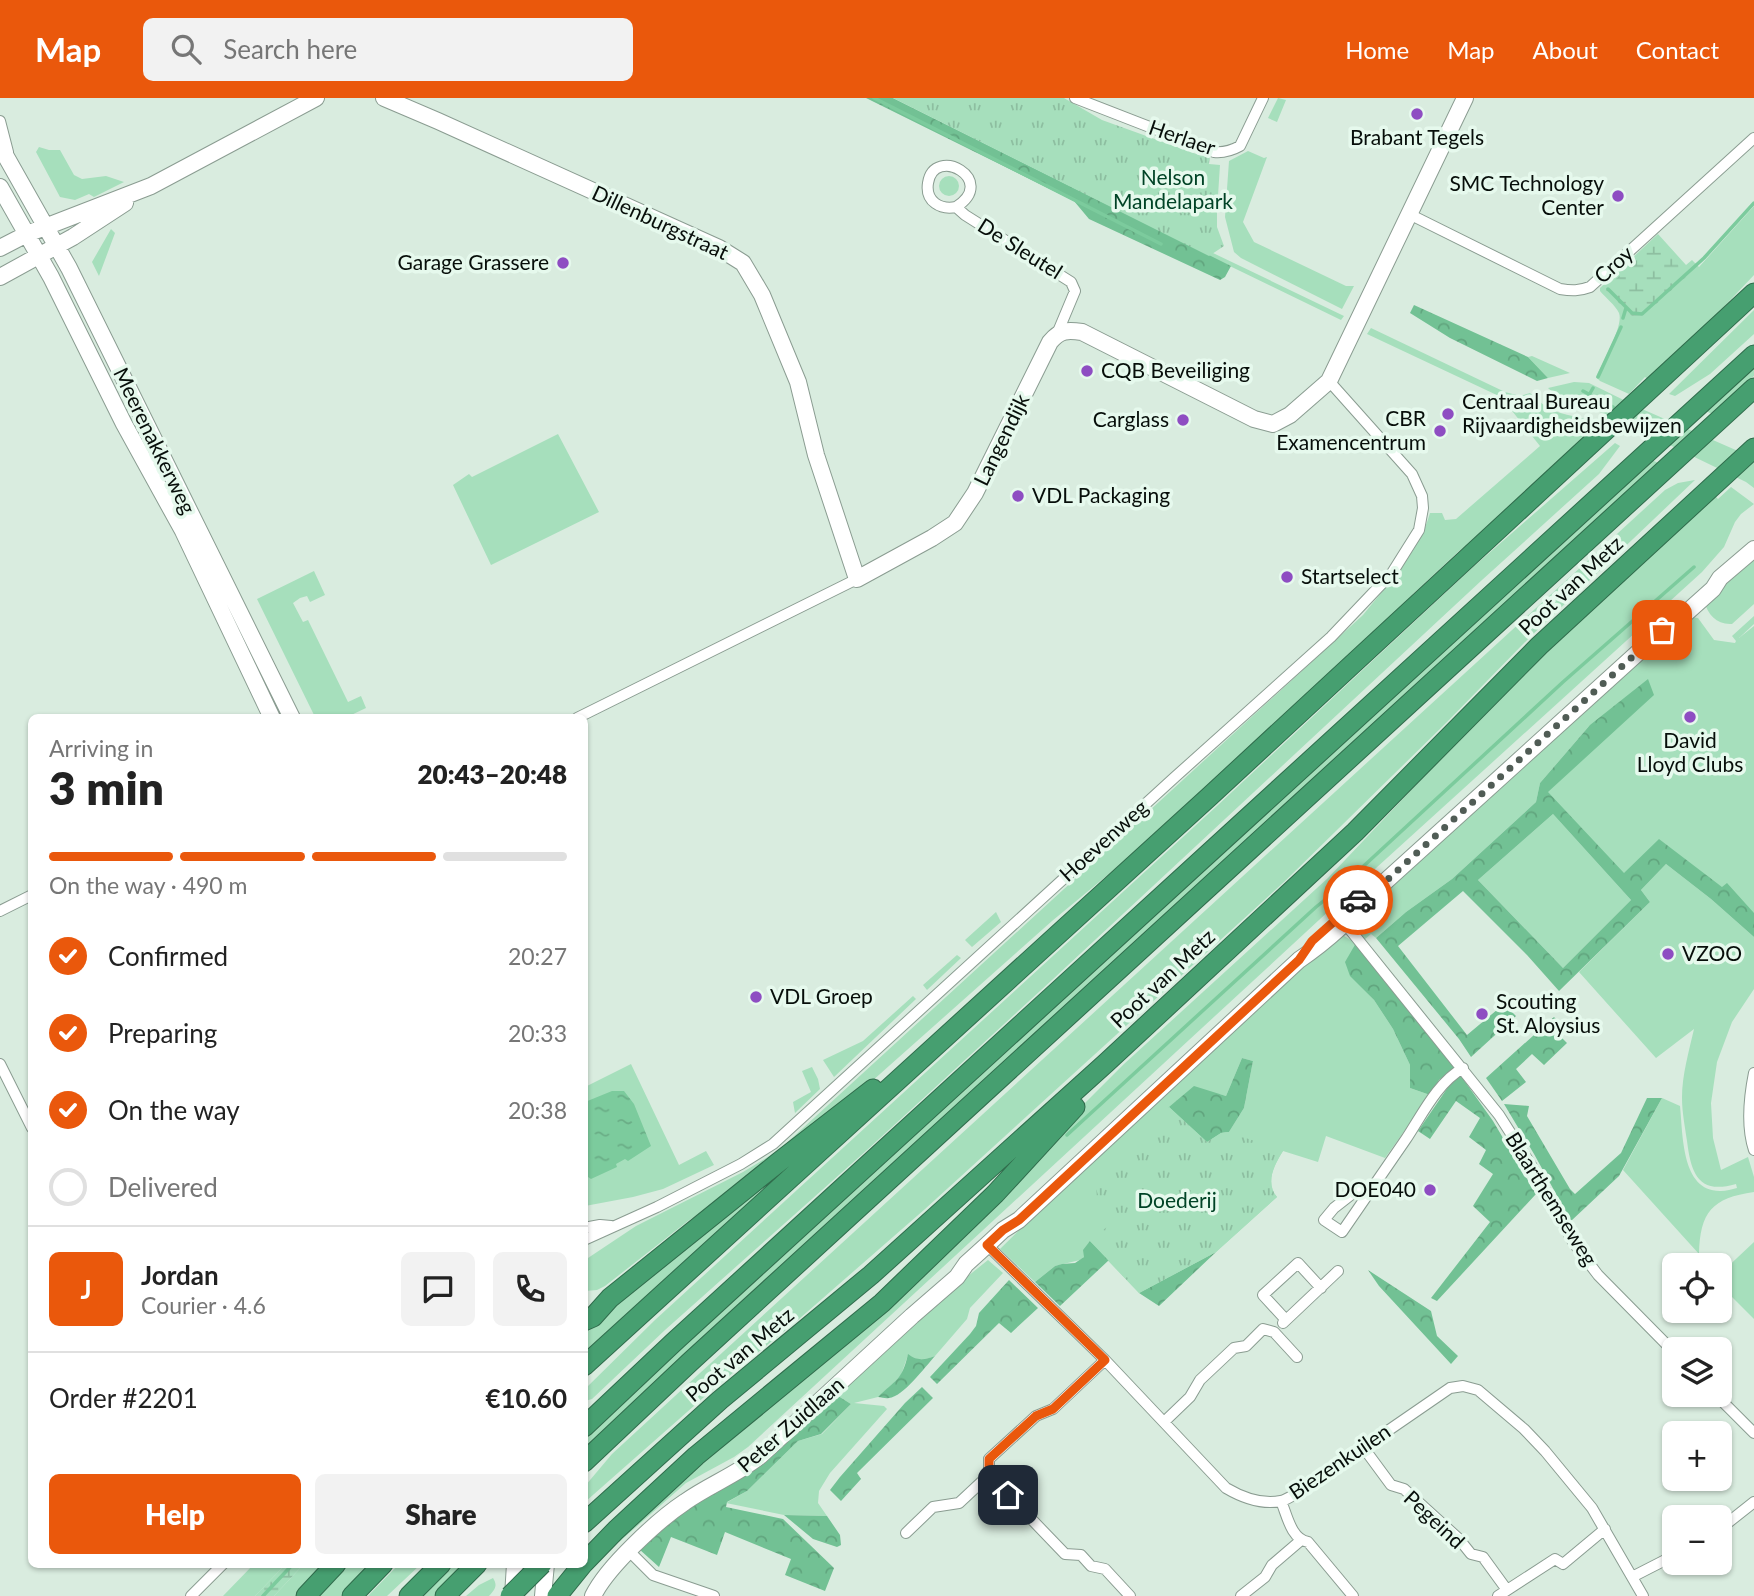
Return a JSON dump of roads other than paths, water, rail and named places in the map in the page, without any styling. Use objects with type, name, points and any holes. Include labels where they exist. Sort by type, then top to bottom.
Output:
[{"type":"highway","points":[[588,1362],[1200,806],[1754,293]]},
{"type":"highway","points":[[588,1423],[1754,355]]},
{"type":"highway","name":"Poot van Metz","points":[[588,1458],[1754,388]]},
{"type":"highway","name":"Poot van Metz","points":[[588,1519],[720,1400],[871,1275],[1106,1063],[1346,841],[1539,646],[1754,448]]},
{"type":"highway","points":[[588,1560],[625,1521],[696,1456],[866,1318],[923,1264],[995,1194],[1079,1102],[1106,1063]]},
{"type":"highway","points":[[588,1319],[610,1298],[871,1090],[903,1075]]},
{"type":"highway","points":[[588,1301],[610,1298]]},
{"type":"highway","points":[[306,1596],[332,1568]]},
{"type":"highway","points":[[352,1596],[379,1568]]},
{"type":"highway","points":[[409,1596],[437,1568]]},
{"type":"highway","points":[[445,1596],[473,1568]]},
{"type":"highway","points":[[512,1596],[540,1568]]},
{"type":"highway","points":[[557,1596],[581,1568]]},
{"type":"street","points":[[0,276],[58,246],[150,186],[316,98]]},
{"type":"street","name":"Dillenburgstraat","points":[[384,98],[719,248],[743,263],[762,295],[798,382],[816,455],[857,579]]},
{"type":"street","name":"Herlaer","points":[[1075,98],[1091,101],[1214,152],[1223,153],[1240,146],[1263,98]]},
{"type":"street","points":[[1056,334],[1069,330],[1082,332],[1254,419],[1273,424],[1290,415],[1329,381],[1465,98]]},
{"type":"street","name":"Meerenakkerweg","points":[[0,121],[12,166]]},
{"type":"street","name":"Croy","points":[[1409,214],[1560,289],[1574,292],[1590,287],[1754,138]]},
{"type":"street","name":"Meerenakkerweg","points":[[0,146],[58,246],[290,714]]},
{"type":"street","name":"De Sleutel","points":[[943,166],[957,167],[967,176],[970,183],[969,196],[957,207],[941,207],[935,203],[928,191],[929,179],[936,169],[943,166]]},
{"type":"street","points":[[0,248],[27,234],[150,186]]},
{"type":"street","name":"Meerenakkerweg","points":[[0,187],[183,531],[270,714]]},
{"type":"street","name":"De Sleutel","points":[[957,207],[965,215],[1071,282],[1075,291],[1056,334]]},
{"type":"street","name":"Langendijk","points":[[585,714],[857,579],[955,523],[975,494],[1056,334]]},
{"type":"street","name":"Hoevenweg","points":[[588,1238],[657,1207],[741,1164],[773,1144],[1331,637],[1392,573],[1419,530],[1422,496],[1412,474],[1329,381]]},
{"type":"street","name":"Peter Zuidlaan","points":[[593,1596],[603,1579],[660,1521],[685,1502],[760,1456],[912,1315],[957,1278],[971,1272],[990,1248],[1010,1236],[1019,1220],[1299,960],[1312,941],[1342,919],[1369,890],[1387,880],[1662,630],[1670,617],[1708,583],[1720,578],[1754,550]]},
{"type":"street","points":[[0,911],[28,897]]},
{"type":"street","name":"Blaarthemseweg","points":[[1342,919],[1499,1115],[1531,1164],[1581,1253],[1598,1275],[1662,1340]]},
{"type":"street","points":[[0,1064],[28,1120]]},
{"type":"street","points":[[1368,1194],[1448,1079],[1463,1068]]},
{"type":"street","points":[[1754,1073],[1749,1099],[1749,1124],[1754,1150]]},
{"type":"street","name":"Hoevenweg","points":[[588,1227],[614,1226]]},
{"type":"street","name":"Biezenkuilen","points":[[990,1248],[1105,1360],[1226,1488],[1244,1499],[1281,1501],[1296,1494],[1450,1388],[1463,1386],[1478,1390],[1524,1429],[1592,1508],[1643,1596]]},
{"type":"street","points":[[1286,1320],[1263,1295],[1298,1263],[1321,1288]]},
{"type":"street","points":[[1273,1332],[1338,1272]]},
{"type":"street","points":[[1164,1422],[1190,1397],[1200,1380],[1234,1348],[1245,1346],[1263,1329],[1273,1332],[1297,1357]]},
{"type":"street","points":[[1105,1360],[1053,1409],[1036,1416],[989,1459],[989,1475],[1065,1554],[1081,1555],[1091,1566],[1105,1569],[1130,1596]]},
{"type":"street","points":[[1728,1407],[1754,1433]]},
{"type":"street","name":"Pegeind","points":[[1363,1447],[1391,1485],[1404,1489],[1459,1539],[1471,1554],[1483,1557],[1503,1593]]},
{"type":"street","points":[[906,1534],[933,1507],[959,1503],[989,1475]]},
{"type":"street","points":[[1281,1501],[1300,1541],[1308,1542],[1353,1596]]},
{"type":"street","points":[[1732,1520],[1754,1503]]},
{"type":"street","points":[[1503,1593],[1555,1559],[1563,1564],[1605,1529]]},
{"type":"street","points":[[1241,1596],[1265,1577],[1272,1565],[1300,1541]]},
{"type":"street","points":[[629,1551],[653,1575],[714,1596]]},
{"type":"street","points":[[1632,1577],[1662,1562]]},
{"type":"street","points":[[191,1596],[219,1568]]},
{"type":"street","points":[[512,1596],[515,1568]]},
{"type":"street","points":[[543,1596],[544,1568]]},
{"type":"water","points":[[612,1091],[624,1091],[634,1104],[651,1146],[591,1179],[588,1177],[588,1101]]},
{"type":"waterway","points":[[874,98],[1161,244]]},
{"type":"waterway","points":[[1608,289],[1632,313],[1642,314],[1704,258],[1754,203]]},
{"type":"waterway","points":[[1623,318],[1626,308]]},
{"type":"waterway","points":[[1598,377],[1621,327]]},
{"type":"waterway","points":[[1589,395],[1593,388]]},
{"type":"waterway","points":[[1583,391],[1613,407]]},
{"type":"waterway","points":[[1067,1135],[1563,682],[1694,567]]},
{"type":"waterway","points":[[263,1596],[289,1568]]},
{"type":"place","name":"Brabant Tegels","points":[[1417,114]]},
{"type":"place","name":"SMC Technology Center","points":[[1618,196]]},
{"type":"place","name":"Garage Grassere","points":[[563,263]]},
{"type":"place","name":"CQB Beveiliging","points":[[1087,371]]},
{"type":"place","name":"Centraal Bureau Rijvaardigheidsbewijzen","points":[[1448,414]]},
{"type":"place","name":"Carglass","points":[[1183,420]]},
{"type":"place","name":"CBR Examencentrum","points":[[1440,431]]},
{"type":"place","name":"VDL Packaging","points":[[1018,496]]},
{"type":"place","name":"Startselect","points":[[1287,577]]},
{"type":"place","name":"David Lloyd Clubs","points":[[1690,717]]},
{"type":"place","name":"VZOO","points":[[1668,954]]},
{"type":"place","name":"VDL Groep","points":[[756,997]]},
{"type":"place","name":"Scouting St. Aloysius","points":[[1482,1014]]},
{"type":"place","name":"DOE040","points":[[1430,1190]]},
{"type":"park label","name":"Nelson Mandelapark","points":[[1173,190]]},
{"type":"park label","name":"Doederij","points":[[1177,1201]]}]
